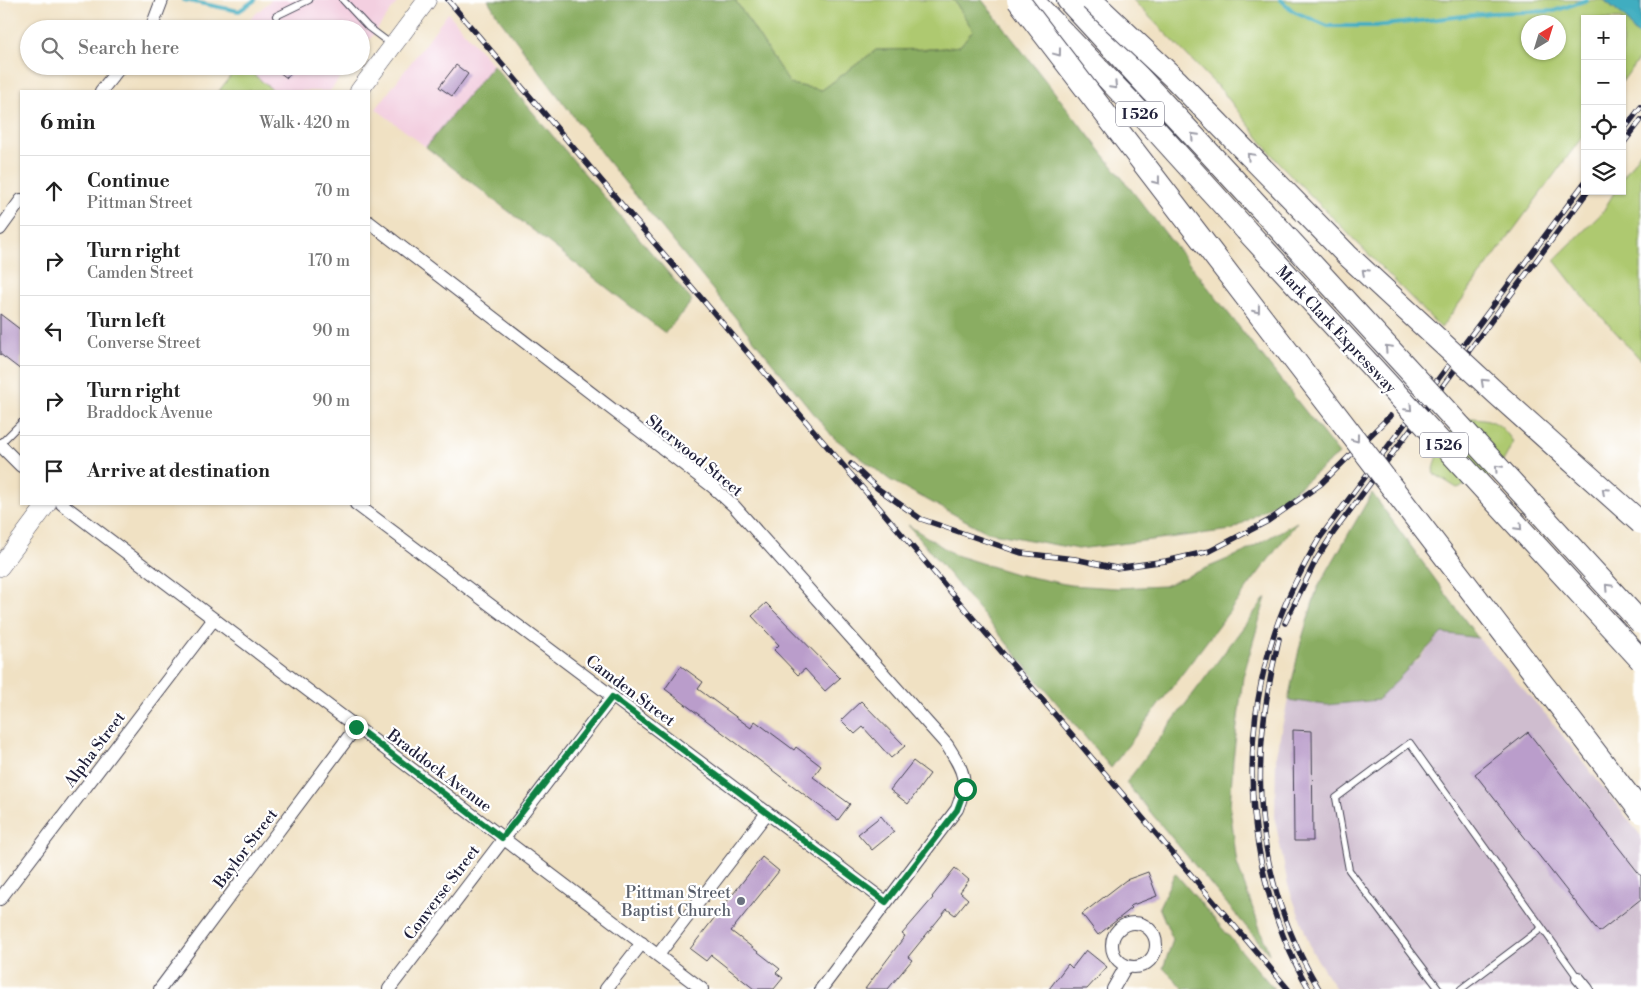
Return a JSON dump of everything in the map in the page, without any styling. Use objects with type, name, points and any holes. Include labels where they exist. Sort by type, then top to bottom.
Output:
[{"type":"highway","points":[[1018,0],[1641,812]]},
{"type":"highway","name":"Mark Clark Expressway","points":[[1032,0],[1199,176],[1641,660]]},
{"type":"highway","name":"Mark Clark Expressway","points":[[1068,0],[1641,623]]},
{"type":"highway","points":[[1091,0],[1176,80],[1347,255],[1497,394],[1641,523]]},
{"type":"main road","points":[[360,90],[426,0]]},
{"type":"main road","points":[[0,568],[46,505]]},
{"type":"street","points":[[154,20],[162,0]]},
{"type":"street","points":[[102,90],[114,75]]},
{"type":"street","points":[[0,230],[20,201]]},
{"type":"street","name":"Sherwood Street","points":[[370,223],[713,487],[734,506],[947,745],[962,768],[965,789],[957,810],[886,902]]},
{"type":"street","points":[[0,444],[20,465]]},
{"type":"street","name":"Braddock Avenue","points":[[63,505],[702,989]]},
{"type":"street","name":"Camden Street","points":[[357,505],[886,902]]},
{"type":"street","name":"Alpha Street","points":[[0,899],[214,619]]},
{"type":"street","name":"Converse Street","points":[[389,989],[502,838],[612,697]]},
{"type":"street","name":"Baylor Street","points":[[160,989],[356,727]]},
{"type":"street","points":[[658,955],[767,814]]},
{"type":"street","points":[[821,989],[886,902]]},
{"type":"street","points":[[606,989],[642,943]]},
{"type":"street","points":[[1113,989],[1126,966]]},
{"type":"street","points":[[1578,978],[1587,989]]},
{"type":"lane","points":[[276,16],[309,0]]},
{"type":"lane","points":[[343,0],[362,20]]},
{"type":"lane","points":[[370,29],[393,46]]},
{"type":"lane","points":[[0,444],[20,424]]},
{"type":"lane","points":[[1439,989],[1349,870],[1336,798],[1410,743],[1578,978]]},
{"type":"lane","points":[[1461,989],[1542,928]]},
{"type":"shaded area","points":[[271,0],[399,0],[370,39],[370,20],[249,20]]},
{"type":"shaded area","points":[[448,13],[493,65],[426,147],[376,109]]},
{"type":"shaded area","points":[[254,75],[342,75],[331,90],[273,90]]},
{"type":"shaded area","points":[[1442,633],[1478,638],[1548,717],[1641,836],[1641,989],[1336,989],[1312,951],[1288,885],[1275,820],[1276,754],[1288,700],[1326,705],[1416,662]]},
{"type":"green space","points":[[488,0],[735,0],[790,84],[822,90],[876,50],[935,49],[960,46],[973,30],[954,0],[982,0],[1339,454],[1290,494],[1232,530],[1078,549],[987,532],[890,480],[833,437],[605,158],[499,18]]},
{"type":"green space","points":[[735,0],[954,0],[973,30],[960,46],[935,49],[876,50],[822,90],[790,84]]},
{"type":"green space","points":[[1133,0],[1604,0],[1623,15],[1581,15],[1581,138],[1441,328],[1277,161],[1223,92]]},
{"type":"green space","points":[[1626,19],[1633,31],[1641,36],[1641,56],[1626,77]]},
{"type":"green space","points":[[493,65],[692,301],[665,333],[426,147]]},
{"type":"green space","points":[[231,75],[254,75],[273,90],[220,90]]},
{"type":"green space","points":[[1641,151],[1641,360],[1579,292],[1554,260],[1602,213],[1613,195],[1626,195],[1626,173]]},
{"type":"green space","points":[[1462,418],[1492,421],[1508,434],[1513,442],[1503,462],[1492,474],[1457,488],[1433,473],[1440,447]]},
{"type":"green space","points":[[1372,493],[1478,638],[1442,633],[1378,700],[1326,705],[1288,700],[1300,645],[1317,589]]},
{"type":"green space","points":[[1297,522],[1111,768],[908,525],[955,555],[1016,574],[1070,585],[1117,588],[1164,586],[1242,553]]},
{"type":"green space","points":[[1266,597],[1243,677],[1233,760],[1230,807],[1237,864],[1269,954],[1126,783]]},
{"type":"green space","points":[[1175,873],[1274,989],[1184,989],[1163,968],[1173,940],[1159,907]]},
{"type":"water","points":[[1604,0],[1641,0],[1641,36],[1633,31],[1626,19],[1626,15],[1623,15]]},
{"type":"building","points":[[456,65],[468,74],[452,96],[439,87]]},
{"type":"building","points":[[0,314],[20,329],[20,369],[0,354]]},
{"type":"building","points":[[766,603],[840,678],[825,691],[805,669],[798,675],[774,650],[779,645],[752,616]]},
{"type":"building","points":[[681,666],[703,682],[698,689],[751,728],[755,721],[794,750],[796,747],[821,766],[813,777],[850,804],[838,820],[665,689]]},
{"type":"building","points":[[861,701],[905,746],[891,758],[863,727],[855,734],[841,720]]},
{"type":"building","points":[[1293,730],[1312,731],[1313,841],[1294,841]]},
{"type":"building","points":[[1528,732],[1641,876],[1641,899],[1599,932],[1475,774]]},
{"type":"building","points":[[913,761],[930,774],[908,804],[890,790]]},
{"type":"building","points":[[881,816],[894,832],[872,850],[858,834]]},
{"type":"building","name":"Pittman Street Baptist Church","points":[[762,857],[779,871],[731,931],[780,969],[776,973],[783,978],[774,989],[754,989],[711,955],[706,961],[690,949]]},
{"type":"building","points":[[955,868],[969,880],[960,892],[968,899],[955,915],[947,909],[908,957],[912,960],[888,989],[865,989],[905,936],[902,934],[933,898]]},
{"type":"building","points":[[1148,872],[1157,896],[1130,906],[1132,908],[1098,935],[1082,914],[1126,880]]},
{"type":"building","points":[[1086,950],[1107,967],[1087,989],[1049,989],[1068,964],[1072,968]]},
{"type":"waterway","points":[[184,0],[239,11],[255,0]]},
{"type":"waterway","points":[[1281,0],[1293,11],[1328,26],[1376,26],[1490,13],[1554,11],[1587,0]]},
{"type":"railway","points":[[448,0],[1288,989]]},
{"type":"railway","points":[[1626,127],[1641,107]]},
{"type":"railway","points":[[1626,140],[1641,120]]},
{"type":"railway","points":[[1309,989],[1288,947],[1272,904],[1261,859],[1254,814],[1252,768],[1255,722],[1263,676],[1275,631],[1284,607],[1319,539],[1581,187]]},
{"type":"railway","points":[[1285,623],[1316,560],[1334,532],[1585,195]]},
{"type":"railway","points":[[851,464],[877,488],[921,519],[1021,553],[1075,559],[1116,568],[1166,561],[1210,551],[1268,521],[1321,484],[1390,416]]},
{"type":"railway","points":[[1279,639],[1269,685],[1263,730],[1260,775],[1262,818],[1269,862],[1280,904],[1297,947],[1319,989]]},
{"type":"place","name":"Pittman Street Baptist Church","points":[[741,901]]},
{"type":"route","points":[[356,727],[502,838],[612,697],[886,902],[957,810],[965,789]]}]
